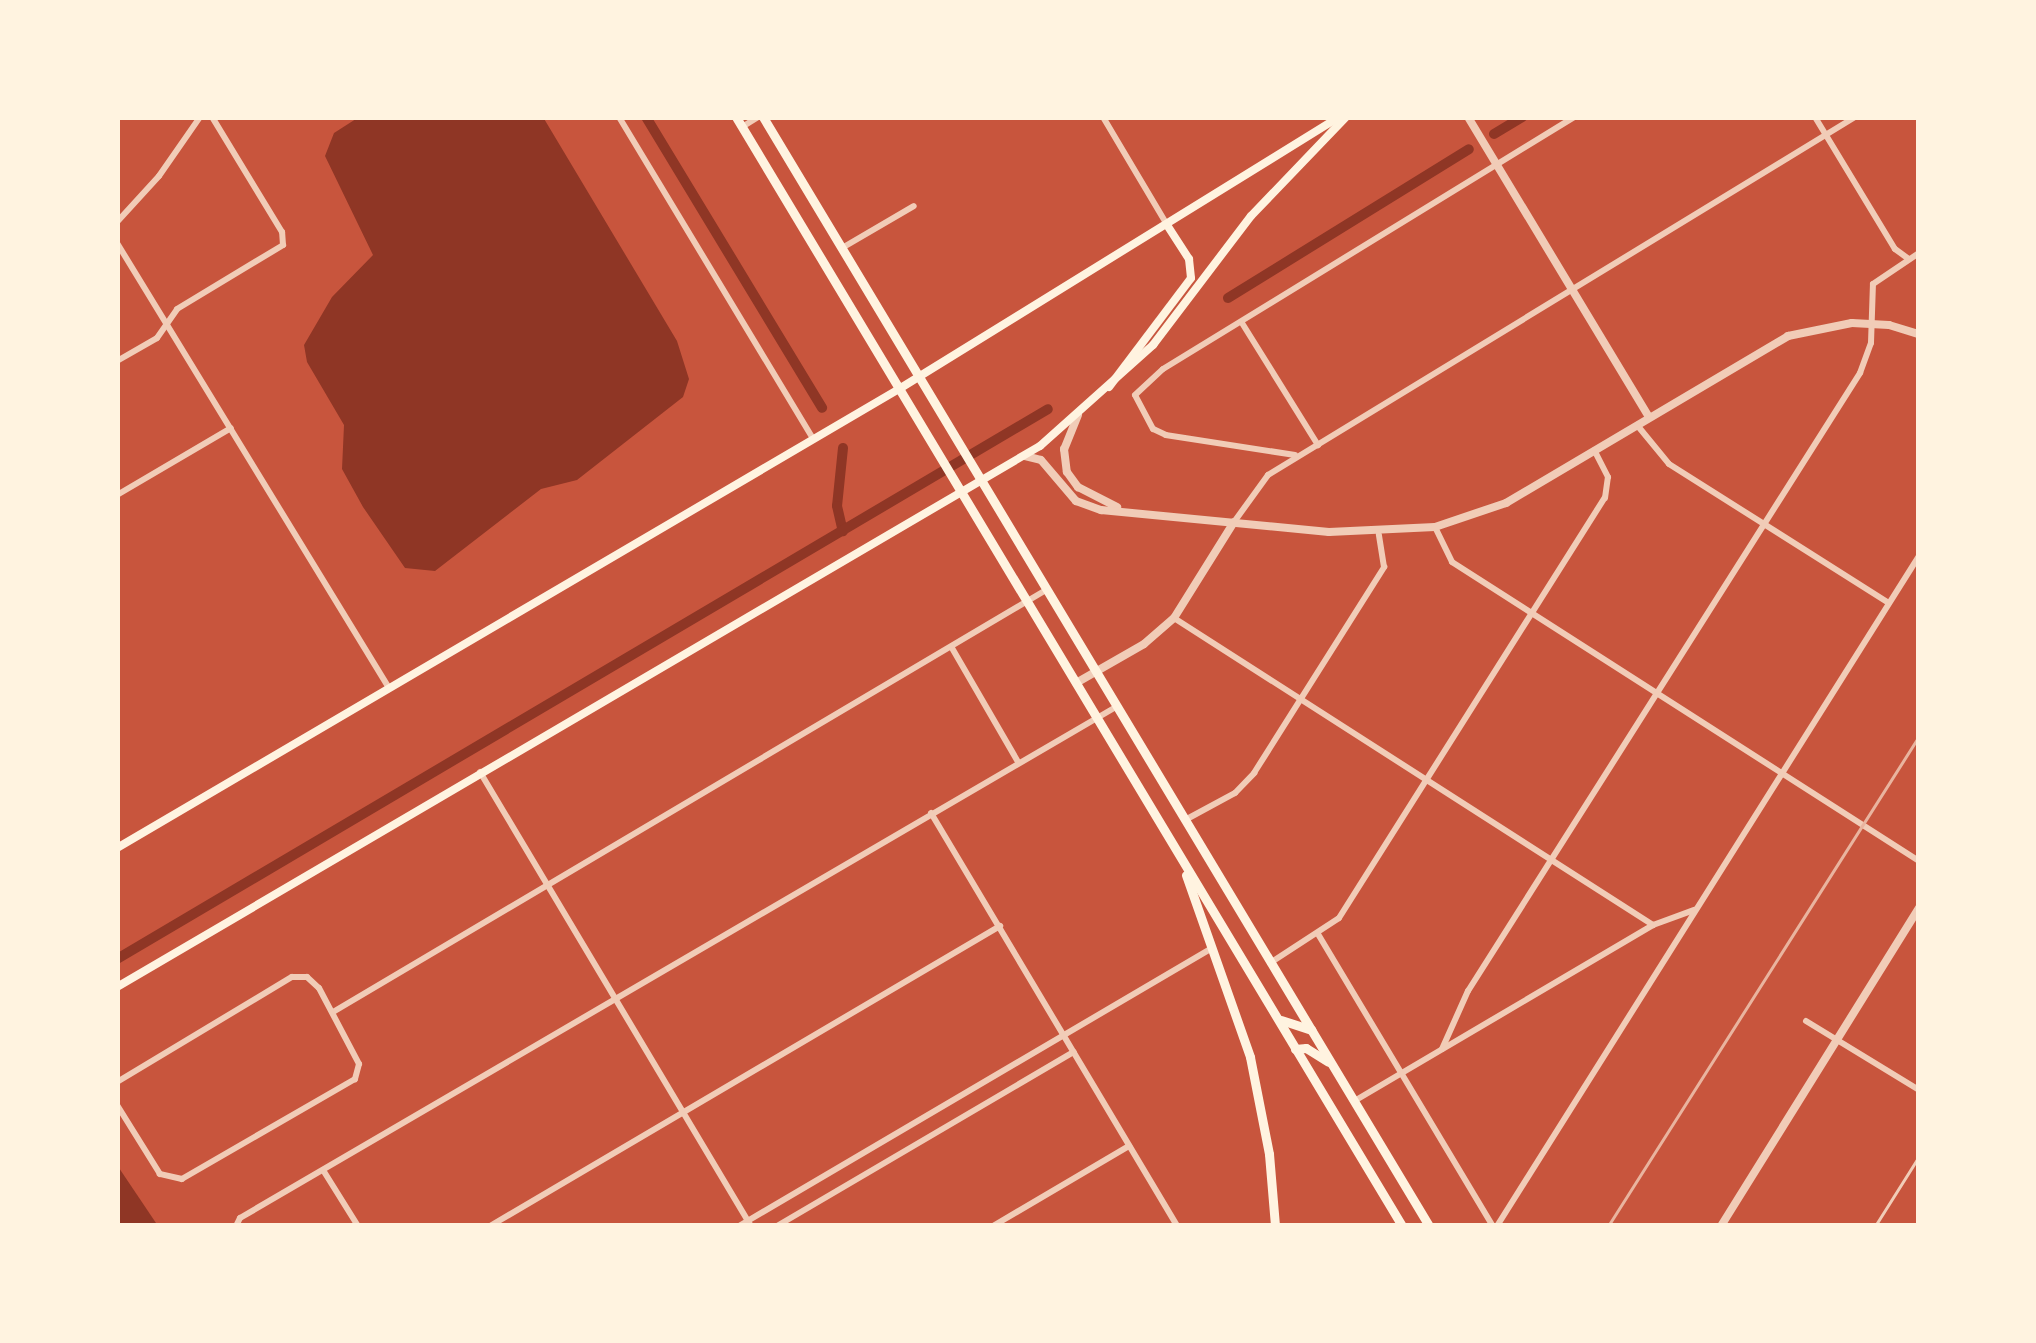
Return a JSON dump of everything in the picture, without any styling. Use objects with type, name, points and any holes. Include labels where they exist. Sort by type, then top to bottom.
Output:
[{"type":"main road","points":[[761,117],[1429,1226]]},
{"type":"main road","points":[[117,848],[899,389],[1342,117]]},
{"type":"main road","points":[[117,987],[957,486],[1023,455],[1109,388],[1185,307],[1251,216],[1342,117]]},
{"type":"main road","points":[[739,122],[1402,1226]]},
{"type":"main road","points":[[1109,388],[1112,376],[1191,278],[1189,260],[1167,225]]},
{"type":"main road","points":[[1184,864],[1250,1057],[1269,1154],[1276,1226]]},
{"type":"main road","points":[[1276,1017],[1311,1030]]},
{"type":"main road","points":[[1295,1048],[1313,1051],[1332,1066]]},
{"type":"street","points":[[117,222],[164,170],[200,117]]},
{"type":"street","points":[[117,362],[158,338],[177,309],[283,243],[212,117]]},
{"type":"street","points":[[620,117],[813,439]]},
{"type":"street","points":[[739,122],[761,117]]},
{"type":"street","points":[[1103,117],[1167,225]]},
{"type":"street","points":[[1468,117],[1649,418]]},
{"type":"street","points":[[1299,455],[1192,440],[1153,429],[1135,394],[1163,369],[1575,117]]},
{"type":"street","points":[[1815,117],[1895,249],[1909,260]]},
{"type":"street","points":[[1076,683],[1174,618],[1268,475],[1856,117]]},
{"type":"street","points":[[842,248],[914,206]]},
{"type":"street","points":[[117,243],[389,688]]},
{"type":"street","points":[[1442,1049],[1468,991],[1860,374],[1870,344],[1873,284],[1919,253]]},
{"type":"street","points":[[1242,323],[1318,445]]},
{"type":"street","points":[[1023,455],[1041,460],[1065,493],[1087,507],[1379,534],[1435,527],[1506,503],[1788,336],[1836,324],[1869,324],[1919,334]]},
{"type":"street","points":[[1078,415],[1064,449],[1066,472],[1078,487],[1124,510]]},
{"type":"street","points":[[1637,424],[1664,460],[1889,603]]},
{"type":"street","points":[[117,495],[231,428]]},
{"type":"street","points":[[1270,963],[1339,918],[1427,779],[1608,489],[1594,450]]},
{"type":"street","points":[[1435,527],[1452,562],[1919,860]]},
{"type":"street","points":[[1185,820],[1247,782],[1384,566],[1379,534]]},
{"type":"street","points":[[1318,934],[1495,1226],[1919,556]]},
{"type":"street","points":[[333,1012],[1046,590]]},
{"type":"street","points":[[1174,618],[1653,925]]},
{"type":"street","points":[[952,648],[1018,762]]},
{"type":"street","points":[[238,1222],[1116,707]]},
{"type":"street","points":[[480,772],[750,1223]]},
{"type":"street","points":[[932,813],[1177,1226]]},
{"type":"street","points":[[1354,1102],[1653,925],[1697,908]]},
{"type":"street","points":[[1721,1226],[1919,908]]},
{"type":"street","points":[[490,1226],[1000,926]]},
{"type":"street","points":[[739,1226],[1214,947]]},
{"type":"street","points":[[117,1105],[160,1174],[182,1179],[355,1079],[356,1051],[307,977],[292,977],[118,1079]]},
{"type":"street","points":[[1806,1021],[1919,1090]]},
{"type":"street","points":[[777,1226],[1075,1052]]},
{"type":"street","points":[[897,1133],[907,1150]]},
{"type":"street","points":[[993,1226],[1130,1146]]},
{"type":"street","points":[[323,1170],[358,1226]]},
{"type":"lane","points":[[1875,1226],[1919,1156]]},
{"type":"shaded area","points":[[359,117],[543,117],[677,341],[689,379],[683,397],[577,480],[541,489],[435,571],[405,568],[363,507],[342,469],[344,425],[307,362],[304,345],[332,297],[373,255],[325,156],[334,133]]},
{"type":"shaded area","points":[[117,1165],[156,1223],[157,1226],[117,1226]]},
{"type":"waterway","points":[[646,117],[822,408]]},
{"type":"waterway","points":[[1494,134],[1522,117]]},
{"type":"waterway","points":[[1228,298],[1469,149]]},
{"type":"waterway","points":[[117,959],[1048,409]]},
{"type":"waterway","points":[[843,448],[837,506],[843,531]]},
{"type":"railway","points":[[1608,1226],[1919,736]]}]
